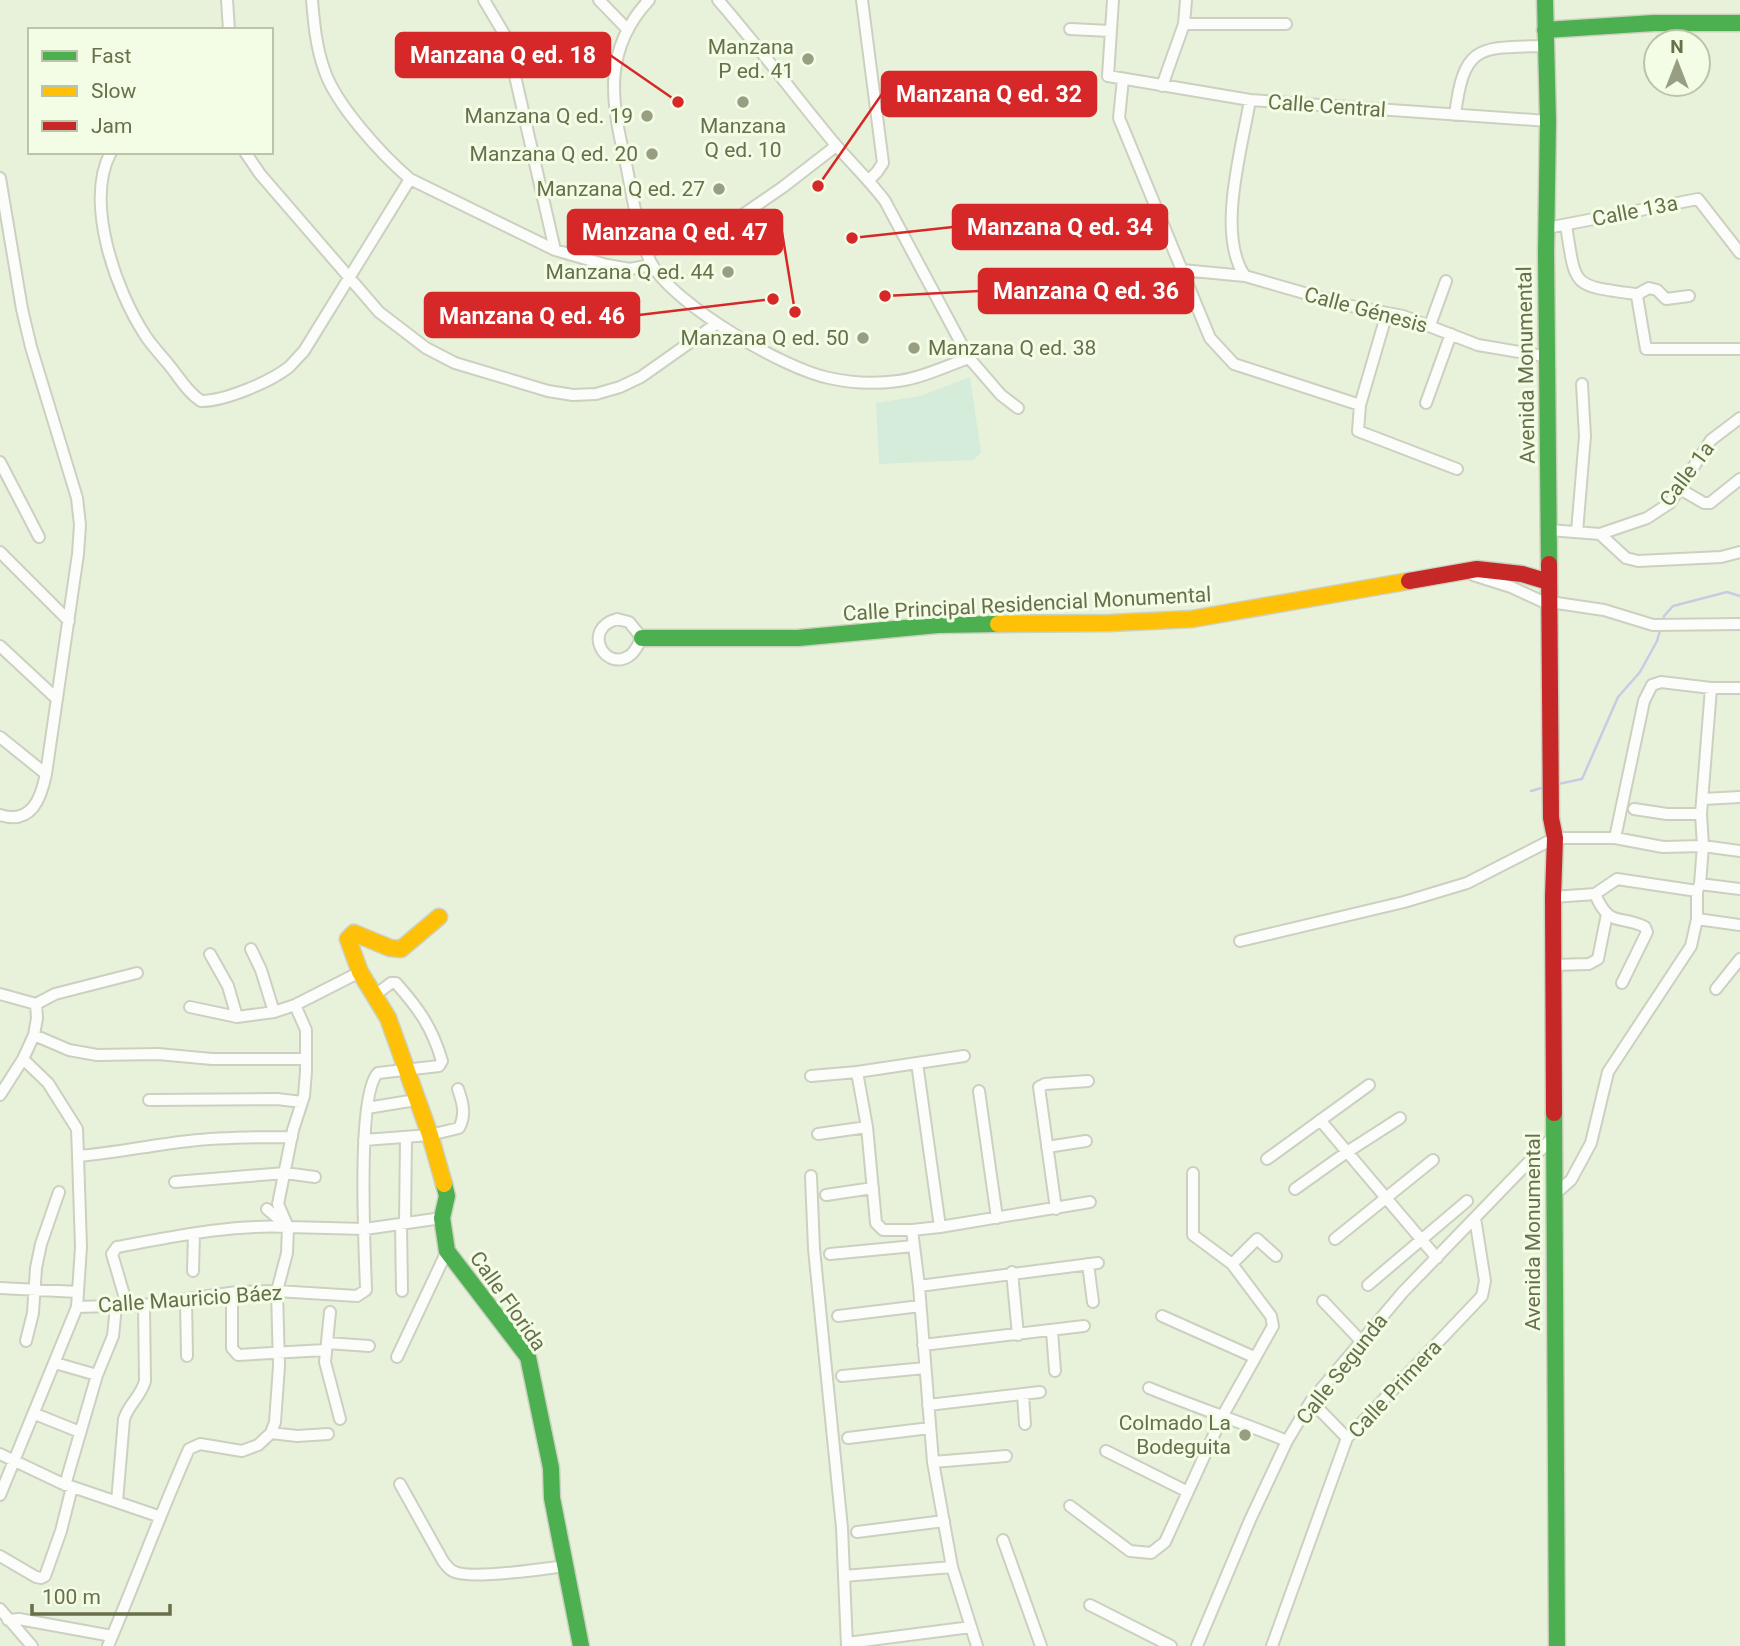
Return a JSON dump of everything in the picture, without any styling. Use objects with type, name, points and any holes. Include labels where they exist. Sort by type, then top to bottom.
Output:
[{"type":"street","points":[[227,0],[229,28]]},
{"type":"street","points":[[312,0],[317,42],[325,74],[355,119],[396,167],[410,179],[555,250],[630,269],[651,265]]},
{"type":"street","points":[[484,0],[506,37],[555,250]]},
{"type":"street","points":[[599,0],[628,30]]},
{"type":"street","points":[[649,0],[628,30],[615,68],[612,95],[616,124],[651,265],[667,284],[716,324],[805,370],[828,378],[854,382],[899,381],[968,358]]},
{"type":"street","points":[[718,0],[753,39],[836,146],[886,201],[968,358],[1001,395],[1018,408]]},
{"type":"street","points":[[862,0],[883,163],[869,180]]},
{"type":"street","points":[[1070,29],[1110,31],[1113,0]]},
{"type":"street","points":[[1162,86],[1184,24],[1185,0]]},
{"type":"street","name":"Avenida Monumental","points":[[1545,0],[1548,121],[1551,818],[1555,838],[1553,965],[1557,1646]]},
{"type":"street","points":[[1455,116],[1461,77],[1466,65],[1477,55],[1495,48],[1545,38],[1654,23],[1740,23]]},
{"type":"street","points":[[1184,24],[1286,24]]},
{"type":"street","name":"Calle Central","points":[[1110,31],[1108,76],[1250,100],[1548,121]]},
{"type":"street","points":[[1123,79],[1119,118],[1210,338],[1227,360],[1242,367],[1360,405]]},
{"type":"street","points":[[1245,276],[1234,253],[1230,224],[1250,100]]},
{"type":"street","points":[[648,252],[741,216],[836,146]]},
{"type":"street","points":[[110,154],[103,175],[100,200],[105,240],[115,270],[135,319],[146,337],[194,397],[201,401],[220,398],[268,379],[289,367],[310,342],[331,303],[349,279],[410,179]]},
{"type":"street","points":[[246,154],[260,174],[379,312],[426,348],[455,363],[548,391],[596,394],[620,387],[648,373],[716,324]]},
{"type":"street","points":[[0,178],[24,321],[77,498],[80,525],[69,621],[41,798],[22,816],[8,818],[0,815]]},
{"type":"street","name":"Calle 13a","points":[[1547,229],[1698,199],[1740,253]]},
{"type":"street","points":[[1566,225],[1573,266],[1580,281],[1598,289],[1636,295],[1646,288],[1652,288],[1667,299],[1689,296]]},
{"type":"street","name":"Calle Génesis","points":[[1182,270],[1245,276],[1346,305],[1404,316],[1478,345],[1549,357]]},
{"type":"street","points":[[1430,325],[1446,281]]},
{"type":"street","points":[[1636,295],[1646,349],[1740,349]]},
{"type":"street","points":[[1387,313],[1360,405],[1357,427],[1359,431],[1457,469]]},
{"type":"street","points":[[1426,403],[1451,334]]},
{"type":"street","points":[[1577,532],[1585,426],[1582,384]]},
{"type":"street","name":"Calle 1a","points":[[1549,530],[1600,534],[1647,518],[1667,506],[1711,440],[1740,418]]},
{"type":"street","points":[[0,462],[39,537]]},
{"type":"street","points":[[1680,489],[1704,503],[1710,503],[1740,479]]},
{"type":"street","points":[[1600,534],[1626,558],[1638,561],[1721,557],[1740,552]]},
{"type":"street","points":[[0,552],[69,621]]},
{"type":"street","name":"Calle Principal Residencial Monumental","points":[[642,638],[798,638],[938,625],[1192,619],[1452,573],[1494,569],[1549,604],[1604,610],[1653,625],[1740,624]]},
{"type":"street","name":"Calle Principal Residencial Monumental","points":[[1514,580],[1549,582]]},
{"type":"street","points":[[0,646],[57,699]]},
{"type":"street","points":[[1615,838],[1644,701],[1652,685],[1672,682],[1711,688],[1740,688]]},
{"type":"street","points":[[1555,1194],[1571,1180],[1591,1143],[1608,1072],[1691,946],[1697,919],[1703,846],[1702,814],[1711,688]]},
{"type":"street","points":[[0,737],[46,774]]},
{"type":"street","points":[[1703,799],[1740,797]]},
{"type":"street","points":[[1634,809],[1667,814],[1702,814]]},
{"type":"street","points":[[1240,941],[1404,902],[1467,883],[1555,838],[1615,838],[1662,847],[1703,846],[1740,852]]},
{"type":"street","points":[[1553,897],[1595,894],[1617,878],[1740,889]]},
{"type":"street","points":[[1595,894],[1602,911],[1619,921],[1639,923],[1647,932],[1622,982]]},
{"type":"street","points":[[1553,965],[1589,964],[1598,958],[1607,914]]},
{"type":"street","name":"Calle Florida","points":[[439,917],[401,950],[393,950],[365,935],[354,933],[348,939],[360,972],[387,1018],[430,1135],[447,1196],[442,1218],[447,1251],[528,1357],[551,1468],[551,1492],[581,1646]]},
{"type":"street","points":[[1697,919],[1740,925]]},
{"type":"street","points":[[251,949],[261,970],[274,1012]]},
{"type":"street","points":[[211,954],[228,986],[237,1017]]},
{"type":"street","points":[[1716,989],[1740,959]]},
{"type":"street","points":[[190,1007],[237,1017],[274,1012],[295,1005],[360,972]]},
{"type":"street","points":[[0,994],[36,1004],[55,994],[137,974]]},
{"type":"street","points":[[365,1229],[364,1140],[374,1077],[378,1073],[439,1066],[442,1062],[435,1036],[425,1017],[396,983],[391,983],[375,995]]},
{"type":"street","points":[[0,1095],[23,1059],[34,1035],[36,1004]]},
{"type":"street","points":[[8,1620],[19,1619],[110,1641],[152,1541],[159,1516],[189,1449],[200,1444],[242,1451],[258,1446],[271,1433],[275,1422],[278,1353],[277,1291],[287,1254],[288,1227],[278,1204],[302,1102],[306,1059],[306,1030],[295,1005]]},
{"type":"street","points":[[34,1035],[69,1050],[97,1055],[158,1054],[212,1059],[306,1059]]},
{"type":"street","points":[[811,1076],[964,1056]]},
{"type":"street","points":[[0,1495],[76,1307],[81,1247],[76,1129],[48,1083],[23,1059]]},
{"type":"street","points":[[917,1063],[940,1227]]},
{"type":"street","points":[[857,1072],[867,1127],[878,1227],[912,1230],[940,1227],[1090,1202]]},
{"type":"street","points":[[1056,1209],[1039,1087],[1045,1084],[1088,1080]]},
{"type":"street","points":[[1267,1159],[1369,1085]]},
{"type":"street","points":[[364,1140],[430,1135],[459,1128],[463,1121],[464,1106],[458,1089]]},
{"type":"street","points":[[979,1091],[997,1218]]},
{"type":"street","points":[[149,1100],[277,1099],[302,1102]]},
{"type":"street","points":[[367,1108],[416,1100]]},
{"type":"street","points":[[1296,1189],[1400,1118]]},
{"type":"street","points":[[1320,1120],[1437,1258]]},
{"type":"street","points":[[818,1134],[867,1127]]},
{"type":"street","name":"Calle Segunda","points":[[1197,1646],[1250,1520],[1287,1441],[1311,1401],[1403,1292],[1554,1136]]},
{"type":"street","points":[[78,1156],[116,1153],[193,1140],[292,1137]]},
{"type":"street","points":[[402,1291],[406,1137]]},
{"type":"street","points":[[1047,1147],[1086,1141]]},
{"type":"street","points":[[1335,1239],[1433,1160]]},
{"type":"street","points":[[175,1182],[285,1172],[315,1177]]},
{"type":"street","points":[[1070,1506],[1130,1551],[1151,1553],[1165,1542],[1223,1415],[1273,1326],[1273,1320],[1232,1264],[1193,1235],[1193,1172]]},
{"type":"street","points":[[811,1176],[814,1249],[842,1528],[847,1645],[971,1628]]},
{"type":"street","points":[[826,1195],[873,1188]]},
{"type":"street","points":[[26,1341],[36,1290],[40,1244],[59,1192]]},
{"type":"street","points":[[1368,1285],[1467,1201]]},
{"type":"street","points":[[267,1209],[288,1227]]},
{"type":"street","points":[[0,1556],[36,1577],[45,1576],[61,1531],[80,1432],[122,1306],[113,1254],[117,1247],[194,1234],[266,1226],[365,1229],[442,1218]]},
{"type":"street","name":"Calle Primera","points":[[1272,1646],[1347,1438],[1482,1296],[1485,1281],[1475,1219]]},
{"type":"street","name":"Calle Mauricio Báez","points":[[76,1307],[144,1305],[232,1293],[277,1291],[357,1296],[366,1290],[365,1229]]},
{"type":"street","points":[[912,1230],[933,1462],[952,1567],[977,1646]]},
{"type":"street","points":[[193,1270],[194,1234]]},
{"type":"street","points":[[1232,1264],[1257,1239],[1276,1256]]},
{"type":"street","points":[[831,1254],[914,1246]]},
{"type":"street","points":[[397,1357],[447,1251]]},
{"type":"street","points":[[919,1286],[1012,1272],[1093,1264],[1093,1302]]},
{"type":"street","points":[[1012,1272],[1018,1335]]},
{"type":"street","points":[[0,1289],[78,1292]]},
{"type":"street","points":[[232,1293],[232,1348],[238,1354],[369,1346]]},
{"type":"street","points":[[186,1299],[187,1356]]},
{"type":"street","points":[[1323,1301],[1361,1341]]},
{"type":"street","points":[[117,1502],[124,1419],[128,1408],[142,1392],[145,1381],[144,1305]]},
{"type":"street","points":[[838,1316],[920,1306]]},
{"type":"street","points":[[330,1312],[325,1362],[341,1419]]},
{"type":"street","points":[[1162,1316],[1254,1357]]},
{"type":"street","points":[[923,1345],[1084,1326]]},
{"type":"street","points":[[1052,1331],[1055,1371]]},
{"type":"street","points":[[55,1363],[97,1376]]},
{"type":"street","points":[[842,1376],[925,1368]]},
{"type":"street","points":[[1149,1388],[1287,1441]]},
{"type":"street","points":[[928,1405],[1040,1392]]},
{"type":"street","points":[[1023,1394],[1025,1424]]},
{"type":"street","points":[[1311,1401],[1347,1438]]},
{"type":"street","points":[[34,1414],[80,1432]]},
{"type":"street","points":[[848,1438],[930,1428]]},
{"type":"street","points":[[271,1433],[297,1436],[328,1434]]},
{"type":"street","points":[[1105,1451],[1186,1491]]},
{"type":"street","points":[[0,1454],[69,1486],[159,1516]]},
{"type":"street","points":[[933,1462],[1006,1456]]},
{"type":"street","points":[[400,1484],[443,1561],[453,1571],[464,1574],[489,1573],[565,1566]]},
{"type":"street","points":[[857,1532],[944,1521]]},
{"type":"street","points":[[1003,1540],[1041,1646]]},
{"type":"street","points":[[844,1576],[952,1567]]},
{"type":"street","points":[[1090,1605],[1171,1646]]},
{"type":"street","points":[[0,1609],[32,1646]]},
{"type":"shaded area","points":[[0,0],[1740,0],[1740,1646],[0,1646]]},
{"type":"shaded area","points":[[970,377],[981,452],[974,460],[879,464],[876,403],[920,396]]},
{"type":"waterway","points":[[1663,621],[1673,606],[1727,592],[1740,596]]},
{"type":"waterway","points":[[1558,784],[1582,779],[1618,697],[1640,672],[1657,641],[1661,627]]},
{"type":"waterway","points":[[1531,791],[1545,787]]},
{"type":"traffic: fast","points":[[1545,0],[1548,121],[1546,252],[1549,564]]},
{"type":"traffic: fast","points":[[1545,30],[1654,23],[1740,23]]},
{"type":"traffic: fast","points":[[642,638],[798,638],[938,625],[998,624]]},
{"type":"traffic: fast","points":[[1554,1113],[1557,1646]]},
{"type":"traffic: fast","points":[[444,1184],[447,1196],[442,1218],[447,1251],[528,1357],[551,1468],[552,1498],[581,1646]]},
{"type":"traffic: slow","points":[[998,624],[1192,619],[1409,581]]},
{"type":"traffic: slow","points":[[439,917],[401,949],[390,948],[354,933],[348,939],[360,972],[388,1018],[430,1135],[444,1184]]},
{"type":"traffic: jam","points":[[1549,564],[1551,818],[1555,838],[1554,1113]]},
{"type":"traffic: jam","points":[[1409,581],[1477,569],[1522,574],[1549,582]]},
{"type":"place","name":"Manzana P ed. 41","points":[[808,59]]},
{"type":"place","name":"Manzana Q ed. 18","points":[[678,102]]},
{"type":"place","name":"Manzana Q ed. 10","points":[[743,102]]},
{"type":"place","name":"Manzana Q ed. 19","points":[[647,116]]},
{"type":"place","name":"Manzana Q ed. 20","points":[[652,154]]},
{"type":"place","name":"Manzana Q ed. 32","points":[[818,186]]},
{"type":"place","name":"Manzana Q ed. 27","points":[[719,189]]},
{"type":"place","name":"Manzana Q ed. 34","points":[[852,238]]},
{"type":"place","name":"Manzana Q ed. 44","points":[[728,272]]},
{"type":"place","name":"Manzana Q ed. 36","points":[[885,296]]},
{"type":"place","name":"Manzana Q ed. 46","points":[[773,299]]},
{"type":"place","name":"Manzana Q ed. 47","points":[[795,312]]},
{"type":"place","name":"Manzana Q ed. 50","points":[[863,338]]},
{"type":"place","name":"Manzana Q ed. 38","points":[[914,348]]},
{"type":"place","name":"Colmado La Bodeguita","points":[[1245,1435]]}]
